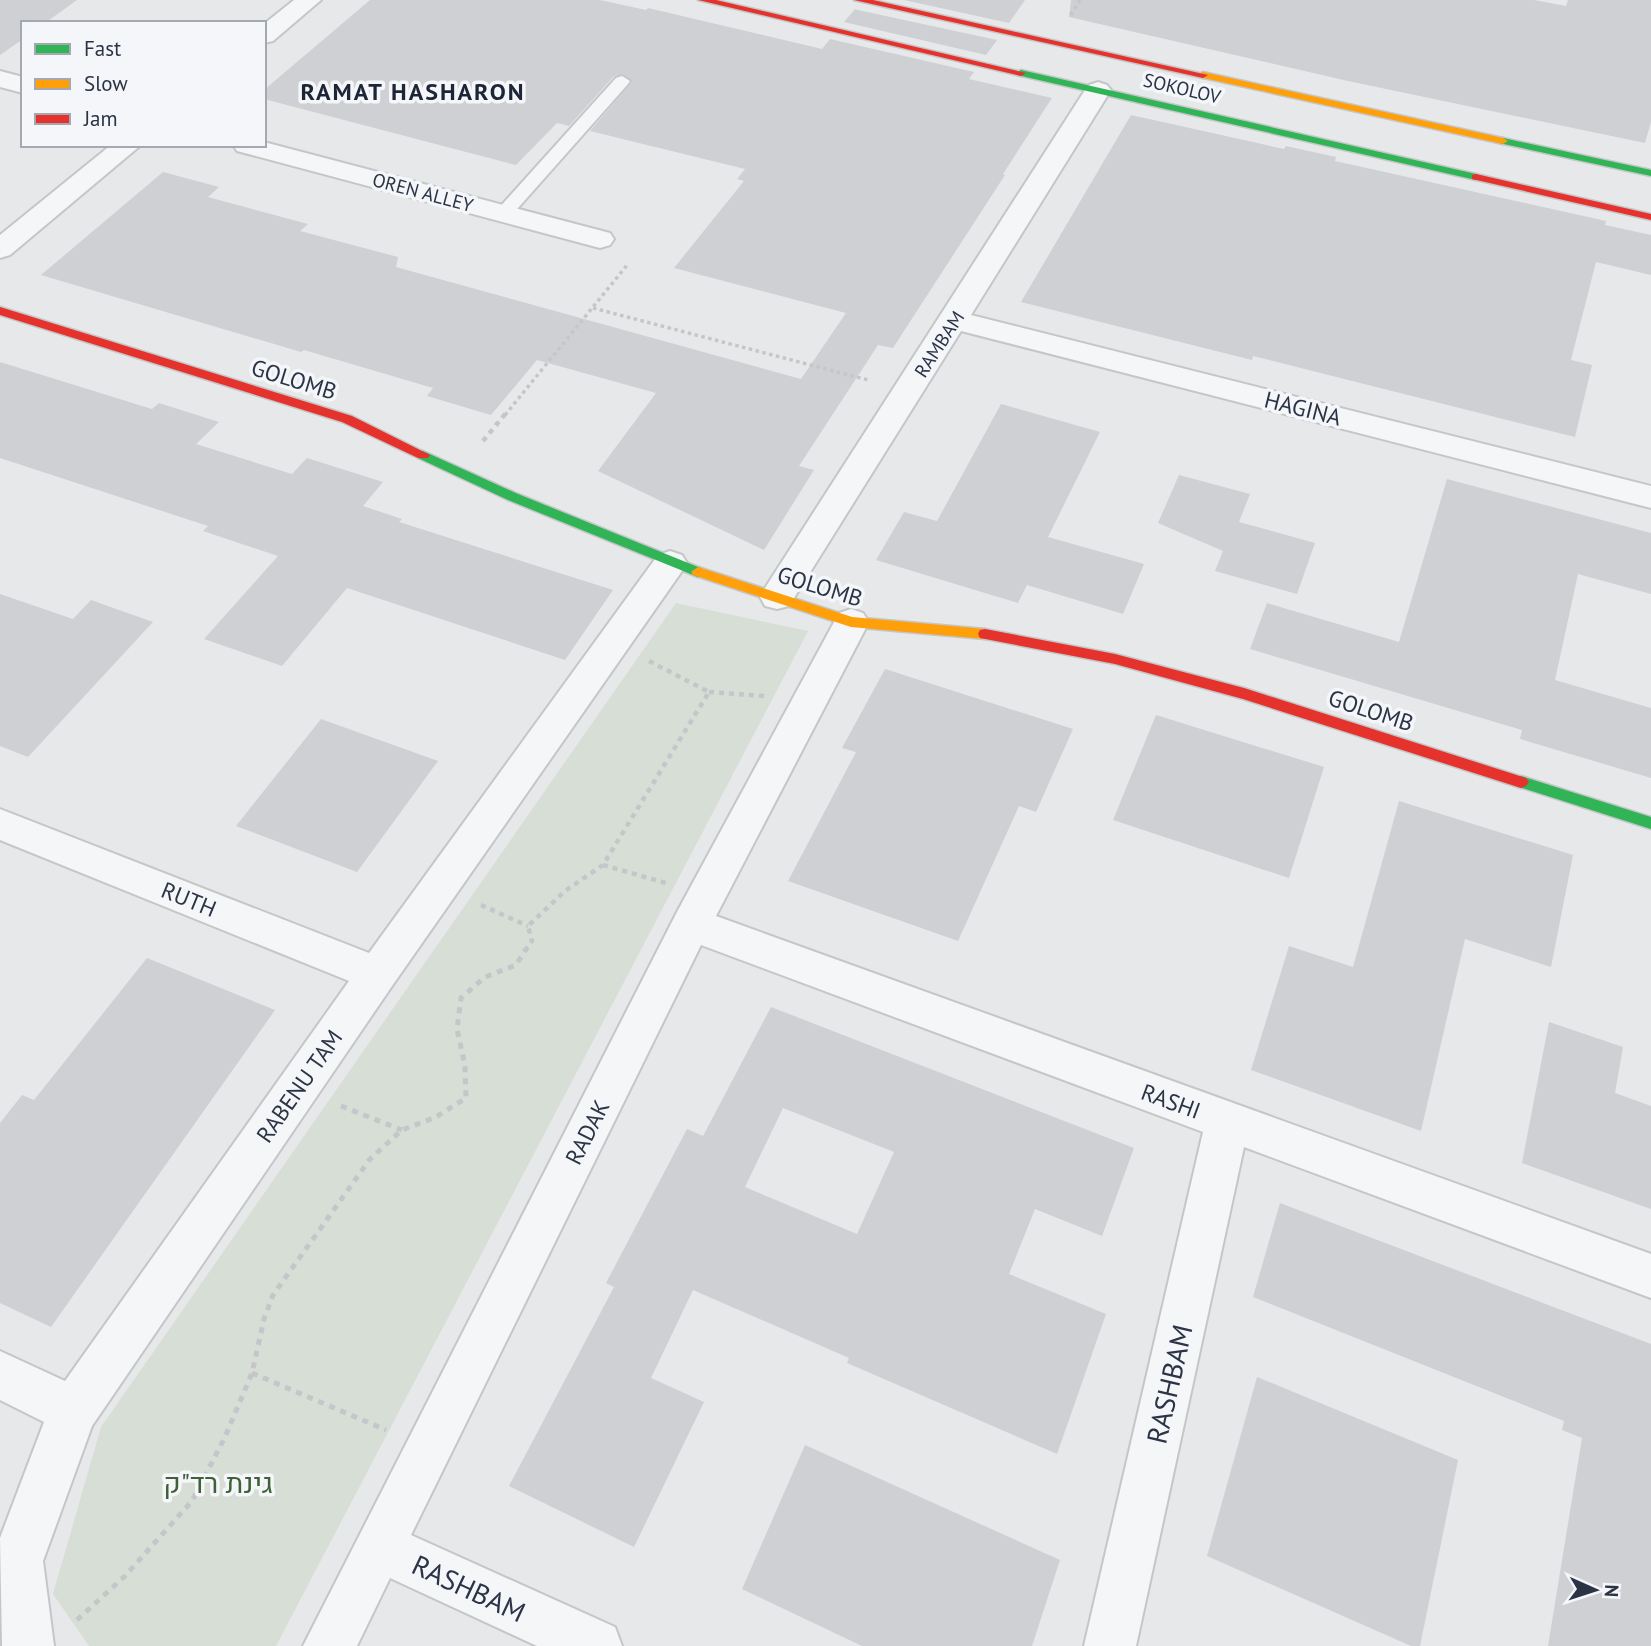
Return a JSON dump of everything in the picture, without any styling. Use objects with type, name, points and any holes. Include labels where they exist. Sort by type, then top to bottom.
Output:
[{"type":"main road","name":"SOKOLOV","points":[[703,0],[1651,217]]},
{"type":"main road","name":"SOKOLOV","points":[[859,0],[1651,173]]},
{"type":"main road","name":"GOLOMB","points":[[0,311],[347,419],[458,471],[670,563],[851,622],[998,635],[1115,659],[1244,694],[1651,823]]},
{"type":"street","points":[[266,34],[309,0]]},
{"type":"street","points":[[0,79],[21,84]]},
{"type":"street","name":"RAMBAM","points":[[777,597],[955,320],[1098,90]]},
{"type":"street","points":[[0,249],[126,147]]},
{"type":"street","name":"OREN ALLEY","points":[[254,147],[600,239]]},
{"type":"street","name":"HAGINA","points":[[955,320],[1651,497]]},
{"type":"street","name":"RABENU TAM","points":[[28,1646],[17,1561],[73,1411],[296,1089],[670,563]]},
{"type":"street","name":"RADAK","points":[[329,1646],[699,910],[851,622]]},
{"type":"street","name":"RUTH","points":[[0,824],[377,974]]},
{"type":"street","name":"RASHI","points":[[699,910],[1227,1122],[1651,1276]]},
{"type":"street","name":"RASHBAM","points":[[1110,1646],[1227,1122]]},
{"type":"street","points":[[0,1375],[73,1411]]},
{"type":"street","name":"RASHBAM","points":[[379,1547],[596,1646]]},
{"type":"lane","points":[[504,213],[622,81]]},
{"type":"path","points":[[458,471],[593,308],[909,391]]},
{"type":"path","points":[[613,643],[709,692],[811,699]]},
{"type":"path","points":[[528,926],[565,891],[603,864],[709,692]]},
{"type":"path","points":[[603,864],[699,910]]},
{"type":"path","points":[[438,888],[528,926]]},
{"type":"path","points":[[28,1646],[73,1623],[125,1576],[192,1501],[225,1437],[252,1374],[264,1319],[273,1295],[370,1159],[402,1130],[436,1117],[466,1098],[465,1066],[457,1029],[461,998],[485,977],[516,965],[532,941],[528,926]]},
{"type":"path","points":[[296,1089],[402,1130]]},
{"type":"path","points":[[252,1374],[428,1448]]},
{"type":"green space","name":"גינת רד\"ק","points":[[676,603],[808,631],[276,1646],[89,1646],[53,1594],[101,1427]]},
{"type":"building","points":[[0,0],[77,0],[48,21],[21,21],[21,40],[0,55]]},
{"type":"building","points":[[370,0],[600,0],[646,10],[648,8],[822,49],[830,39],[974,72],[969,79],[1052,98],[893,348],[878,345],[799,466],[814,470],[764,550],[598,471],[656,393],[537,360],[491,415],[427,396],[433,388],[41,275],[163,172],[219,187],[208,197],[308,224],[300,231],[398,257],[396,267],[801,379],[846,313],[674,268],[744,181],[737,179],[745,169],[590,131],[632,82],[623,74],[614,76],[569,126],[557,123],[516,165],[266,100],[266,88]]},
{"type":"building","points":[[904,0],[1025,0],[1009,23]]},
{"type":"building","points":[[1071,0],[1534,0],[1566,6],[1568,0],[1651,0],[1651,122],[1645,143],[1348,81],[1069,17]]},
{"type":"building","points":[[855,9],[997,40],[986,55],[844,22]]},
{"type":"building","points":[[1131,115],[1284,149],[1286,146],[1336,157],[1335,161],[1606,221],[1605,225],[1651,235],[1651,275],[1596,262],[1571,360],[1592,365],[1575,437],[1253,356],[1252,360],[1021,302]]},
{"type":"building","points":[[0,362],[152,409],[159,403],[219,422],[196,444],[292,474],[307,458],[383,482],[363,506],[402,519],[399,522],[613,590],[565,660],[347,588],[282,666],[204,639],[278,556],[203,531],[208,526],[0,458]]},
{"type":"building","points":[[1001,404],[1100,432],[1048,537],[1144,564],[1123,614],[1027,585],[1018,603],[876,560],[904,512],[937,521]]},
{"type":"building","points":[[1179,475],[1250,494],[1239,522],[1315,543],[1297,594],[1215,571],[1223,551],[1158,523]]},
{"type":"building","points":[[1447,479],[1651,533],[1651,594],[1578,574],[1555,680],[1651,708],[1651,778],[1520,739],[1522,730],[1250,649],[1267,603],[1399,642]]},
{"type":"building","points":[[0,594],[73,619],[91,600],[153,622],[28,757],[0,746]]},
{"type":"building","points":[[885,669],[1073,729],[1036,812],[1019,806],[958,941],[788,881],[856,752],[842,748]]},
{"type":"building","points":[[1156,715],[1324,767],[1289,878],[1113,820]]},
{"type":"building","points":[[321,719],[438,761],[357,872],[236,826]]},
{"type":"building","points":[[1399,801],[1573,855],[1551,967],[1465,939],[1421,1131],[1251,1070],[1289,946],[1353,967]]},
{"type":"building","points":[[147,958],[275,1010],[51,1327],[0,1303],[0,1123],[22,1095],[34,1100]]},
{"type":"building","points":[[771,1007],[1134,1148],[1102,1236],[1035,1209],[1009,1274],[1106,1314],[1057,1454],[847,1363],[849,1358],[693,1290],[651,1378],[704,1402],[634,1547],[509,1486],[614,1287],[606,1283],[687,1129],[703,1136]],"holes":[[[783,1108],[894,1152],[857,1234],[745,1187]]]},
{"type":"building","points":[[1549,1022],[1623,1047],[1615,1093],[1651,1106],[1651,1209],[1522,1163]]},
{"type":"building","points":[[1280,1203],[1651,1344],[1651,1646],[1548,1646],[1582,1438],[1562,1430],[1564,1421],[1253,1297]]},
{"type":"building","points":[[1257,1377],[1458,1460],[1420,1646],[1411,1646],[1207,1556]]},
{"type":"building","points":[[805,1445],[1060,1560],[1032,1646],[862,1646],[742,1589]]},
{"type":"traffic: fast","points":[[1021,73],[1476,177]]},
{"type":"traffic: fast","points":[[1503,141],[1651,173]]},
{"type":"traffic: fast","points":[[423,455],[513,497],[698,572]]},
{"type":"traffic: fast","points":[[1521,782],[1651,823]]},
{"type":"traffic: slow","points":[[1203,75],[1503,141]]},
{"type":"traffic: slow","points":[[698,572],[851,622],[985,634]]},
{"type":"traffic: jam","points":[[703,0],[1021,73]]},
{"type":"traffic: jam","points":[[859,0],[1203,75]]},
{"type":"traffic: jam","points":[[1476,177],[1651,217]]},
{"type":"traffic: jam","points":[[0,311],[347,419],[423,455]]},
{"type":"traffic: jam","points":[[985,634],[1115,659],[1244,694],[1521,782]]},
{"type":"district","name":"RAMAT HASHARON","points":[[413,91]]}]
